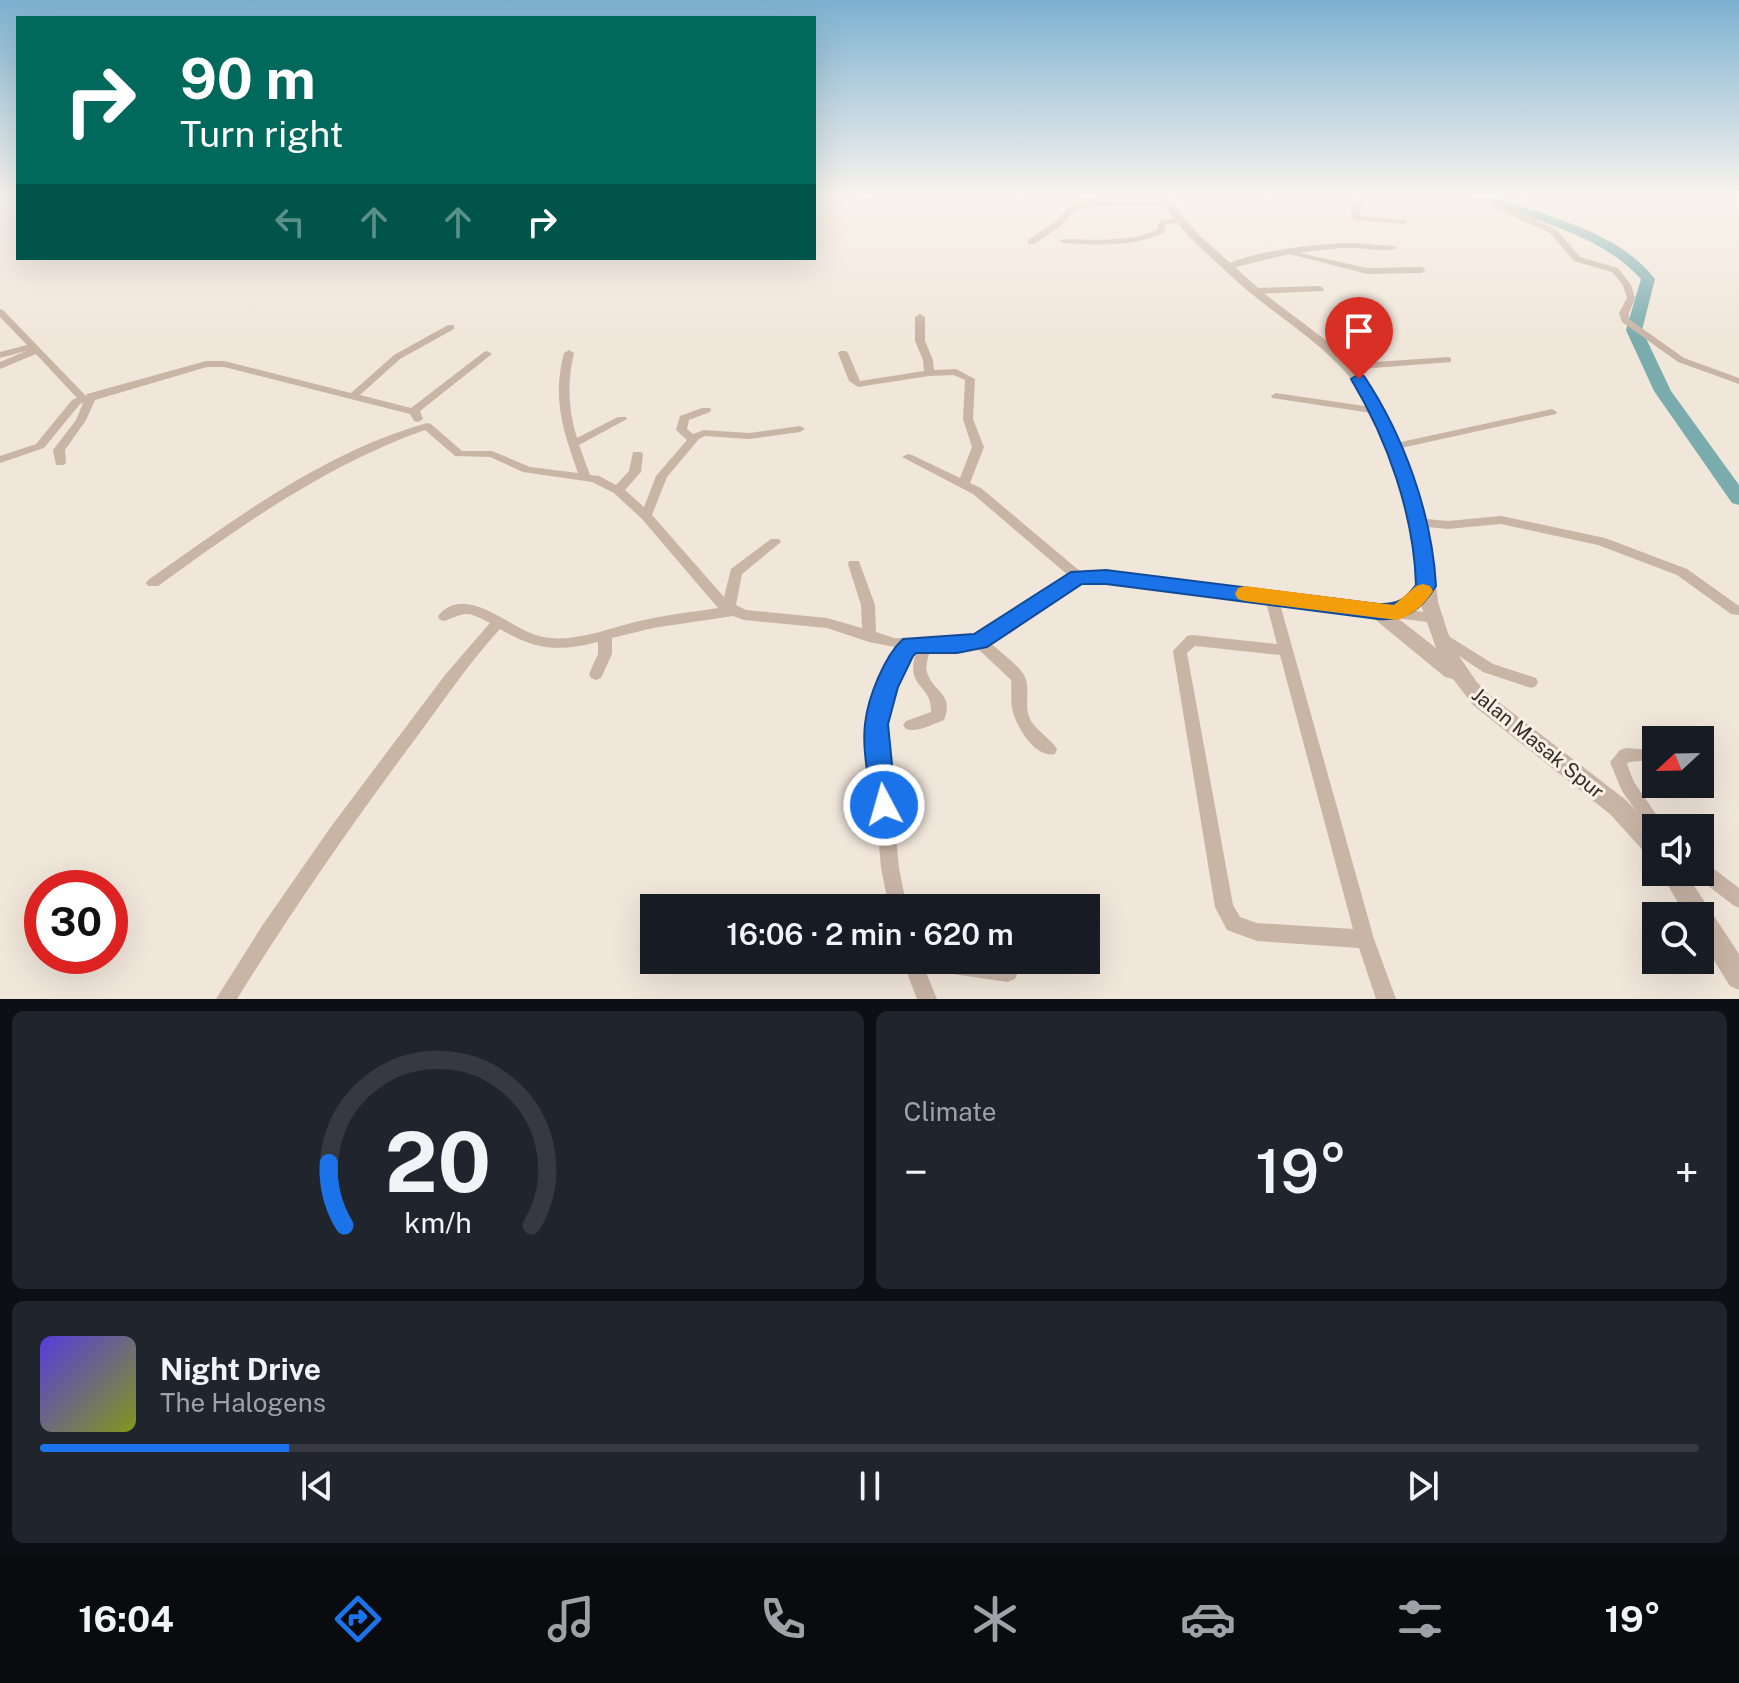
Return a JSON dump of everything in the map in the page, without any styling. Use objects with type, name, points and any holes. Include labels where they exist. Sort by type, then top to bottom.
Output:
[{"type":"street","name":"Jalan Masak Spur","points":[[1205,244],[1254,291],[1316,337],[1359,379],[1378,411],[1405,480],[1425,560],[1426,586],[1441,637],[1449,660],[1463,680],[1480,699],[1642,828]]},
{"type":"street","points":[[1228,266],[1287,252],[1347,244]]},
{"type":"street","points":[[1356,244],[1394,248]]},
{"type":"street","points":[[1567,244],[1577,259],[1615,270],[1627,285],[1631,298],[1624,313],[1625,320],[1693,365],[1739,381]]},
{"type":"street","points":[[1287,252],[1367,271],[1422,270]]},
{"type":"street","points":[[1254,291],[1320,289]]},
{"type":"street","points":[[0,312],[87,398]]},
{"type":"street","points":[[920,317],[920,341],[928,360],[929,373]]},
{"type":"street","points":[[352,397],[397,357],[451,327]]},
{"type":"street","points":[[0,355],[36,348]]},
{"type":"street","points":[[0,366],[36,348]]},
{"type":"street","points":[[569,353],[564,368],[564,420],[585,477]]},
{"type":"street","points":[[843,353],[858,384],[929,373],[956,372],[970,379],[968,419],[978,447],[964,484]]},
{"type":"street","points":[[414,412],[487,354]]},
{"type":"street","points":[[1347,367],[1448,360]]},
{"type":"street","points":[[0,460],[40,446],[70,408],[87,398],[201,365],[218,363],[414,412],[459,454],[492,454],[527,470],[585,477],[618,490],[646,516],[682,560],[731,610]]},
{"type":"street","points":[[1276,396],[1378,411]]},
{"type":"street","points":[[60,463],[59,450],[81,420],[87,398]]},
{"type":"street","points":[[692,438],[683,433],[682,422],[691,413],[706,410]]},
{"type":"street","points":[[1392,447],[1552,412]]},
{"type":"street","points":[[573,444],[622,419]]},
{"type":"street","points":[[153,583],[304,480],[361,451],[427,426]]},
{"type":"street","points":[[646,516],[662,476],[692,438],[704,433],[737,437],[800,429]]},
{"type":"street","points":[[618,490],[635,472],[637,454]]},
{"type":"street","points":[[908,457],[964,484],[1005,512],[1078,577]]},
{"type":"street","points":[[1416,522],[1440,525],[1501,520],[1591,538],[1629,549],[1682,572],[1736,611]]},
{"type":"street","points":[[731,610],[732,578],[775,542]]},
{"type":"street","points":[[854,564],[868,605],[869,637]]},
{"type":"street","points":[[445,616],[455,608],[466,608],[482,613],[528,639],[546,643],[731,610],[760,617],[827,623],[869,637],[918,645],[979,641],[1078,577],[1106,577],[1436,618]]},
{"type":"street","points":[[1387,612],[1411,605],[1426,586]]},
{"type":"street","points":[[1271,597],[1365,939],[1386,999]]},
{"type":"street","points":[[1387,612],[1463,680]]},
{"type":"street","points":[[226,999],[264,938],[371,787],[458,669],[498,623]]},
{"type":"street","points":[[596,674],[605,654],[605,634]]},
{"type":"street","points":[[1441,637],[1488,668],[1531,682]]},
{"type":"street","points":[[1284,650],[1192,640],[1180,651],[1224,907],[1234,924],[1257,932],[1365,939]]},
{"type":"street","points":[[979,641],[1018,678],[1019,708],[1023,721],[1049,749]]},
{"type":"street","points":[[911,725],[939,716],[939,699],[918,674],[918,645]]},
{"type":"street","points":[[895,894],[890,868],[877,724],[883,697],[898,660],[918,645]]},
{"type":"street","points":[[1642,755],[1626,755],[1618,762],[1628,786],[1649,814]]},
{"type":"street","points":[[1714,880],[1739,899]]},
{"type":"street","points":[[1681,886],[1739,977]]},
{"type":"street","points":[[917,974],[927,999]]},
{"type":"waterway","points":[[1605,244],[1635,265],[1648,279],[1634,330],[1663,391],[1739,499]]},
{"type":"slow traffic","points":[[1245,594],[1397,613],[1411,605],[1423,591]]},
{"type":"route","points":[[884,805],[878,715],[886,687],[905,651],[911,645],[957,645],[991,636],[1056,589],[1078,577],[1106,577],[1378,612],[1397,613],[1411,605],[1426,586],[1425,560],[1405,480],[1378,411],[1359,379]]}]
